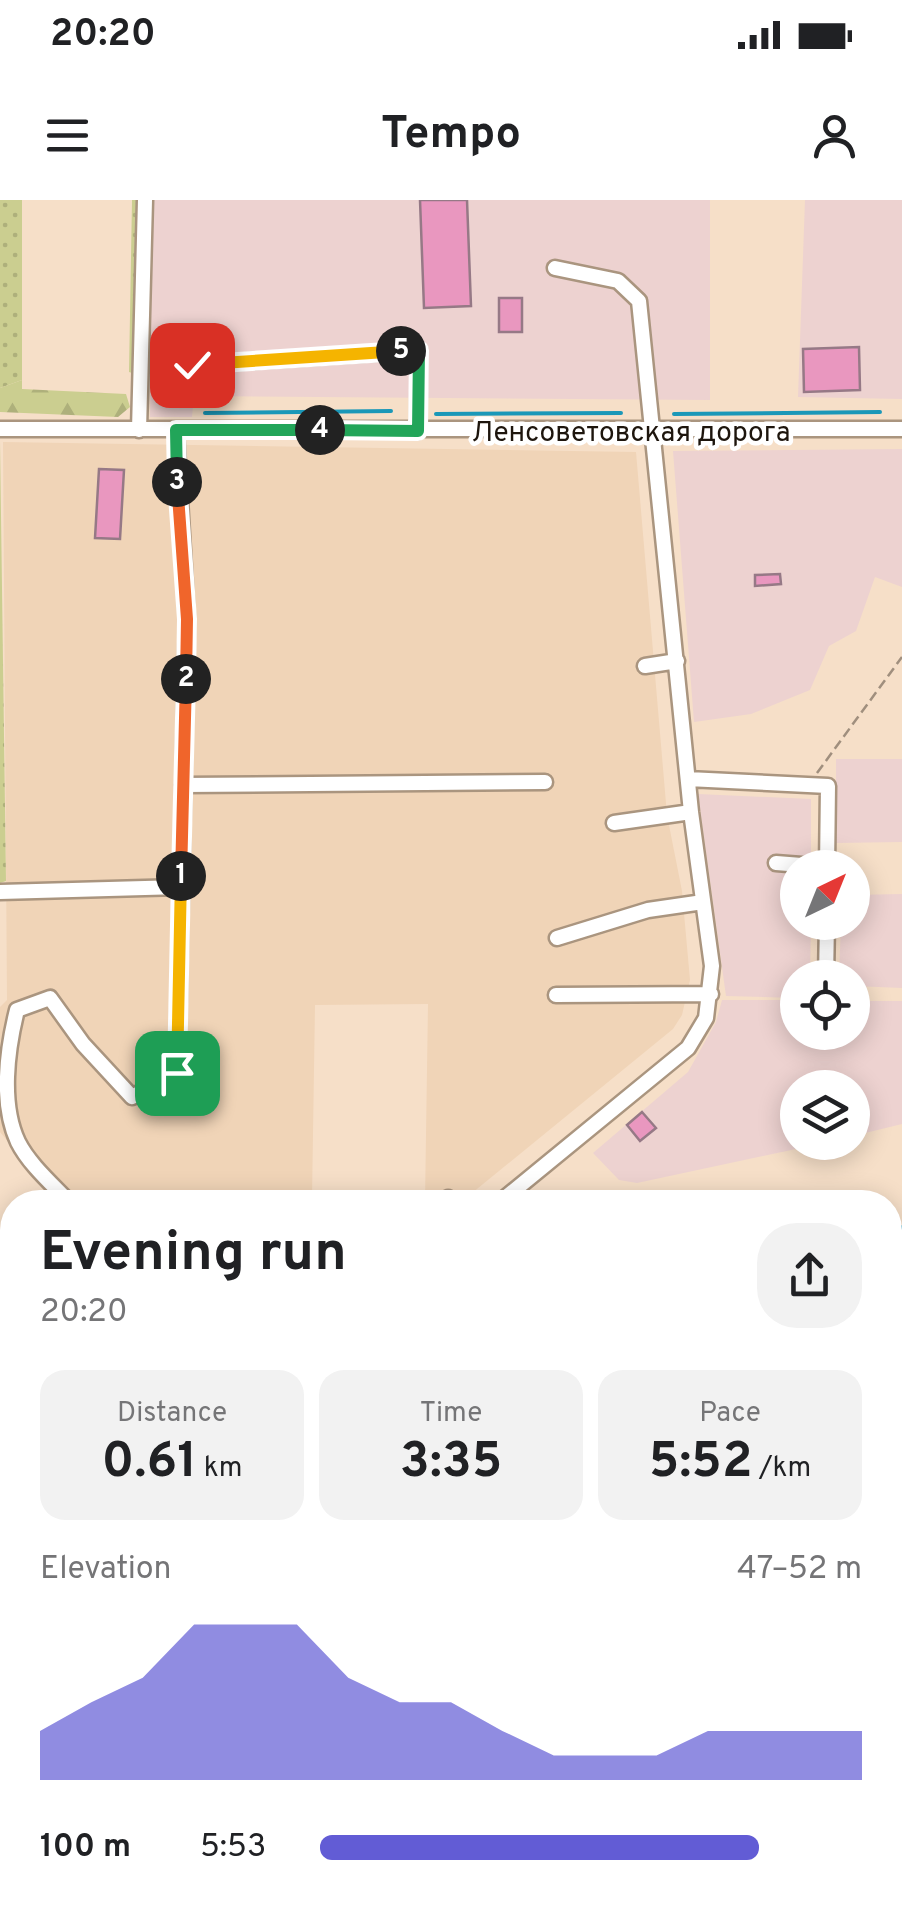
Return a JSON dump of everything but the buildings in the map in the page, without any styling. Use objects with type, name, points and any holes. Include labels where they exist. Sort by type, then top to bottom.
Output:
[{"type":"street","points":[[139,430],[145,200]]},
{"type":"street","points":[[515,1190],[672,1064],[699,1033],[711,994],[712,966],[691,812],[638,301],[618,281],[555,268]]},
{"type":"street","points":[[192,365],[419,350],[418,431]]},
{"type":"street","name":"Ленсоветовская дорога","points":[[0,429],[902,429]]},
{"type":"street","points":[[176,430],[187,619],[177,1073],[178,1090],[201,1091]]},
{"type":"street","points":[[644,666],[677,661]]},
{"type":"street","points":[[688,780],[812,782],[828,786],[827,850]]},
{"type":"street","points":[[183,785],[545,782]]},
{"type":"street","points":[[614,823],[691,812]]},
{"type":"street","points":[[776,862],[780,862]]},
{"type":"street","points":[[0,892],[181,887]]},
{"type":"street","points":[[556,938],[648,910],[703,902]]},
{"type":"street","points":[[556,996],[711,994]]},
{"type":"street","points":[[58,1190],[20,1146],[12,1126],[6,1054],[16,1010],[50,998],[83,1044],[132,1098],[177,1073]]},
{"type":"path","points":[[812,782],[902,657]]},
{"type":"shaded area","points":[[152,200],[710,200],[710,400],[194,396],[192,417],[150,417]]},
{"type":"shaded area","points":[[805,200],[902,200],[902,399],[798,397]]},
{"type":"shaded area","points":[[3,442],[636,452],[667,815],[682,891],[690,980],[682,1015],[673,1029],[476,1190],[425,1190],[428,1004],[315,1005],[312,1190],[49,1190],[0,1132],[0,1007],[7,1000]]},
{"type":"shaded area","points":[[902,449],[902,587],[875,577],[856,631],[829,646],[810,690],[751,714],[694,722],[673,451]]},
{"type":"shaded area","points":[[836,759],[902,759],[902,842],[836,843]]},
{"type":"shaded area","points":[[698,794],[811,799],[811,850],[780,850],[780,940],[811,940],[810,960],[780,960],[780,998],[726,996]]},
{"type":"shaded area","points":[[902,894],[902,988],[870,987],[870,960],[840,960],[840,940],[870,940],[870,895]]},
{"type":"shaded area","points":[[722,1000],[780,1000],[780,1050],[870,1050],[870,1001],[902,1001],[902,1124],[870,1132],[870,1070],[780,1070],[780,1152],[637,1183],[619,1180],[593,1153],[688,1072],[716,1022]]},
{"type":"green space","points":[[0,200],[22,200],[22,380],[0,388]]},
{"type":"green space","points":[[132,200],[137,200],[132,373],[129,372]]},
{"type":"green space","points":[[22,380],[22,389],[126,394],[130,407],[118,417],[0,412],[0,388]]},
{"type":"green space","points":[[0,441],[6,881],[0,883]]},
{"type":"waterway","points":[[205,413],[391,411]]},
{"type":"waterway","points":[[674,414],[880,412]]},
{"type":"waterway","points":[[436,414],[621,413]]},
{"type":"route","points":[[177,1073],[187,619],[176,430],[418,431],[419,350],[192,365]]}]
